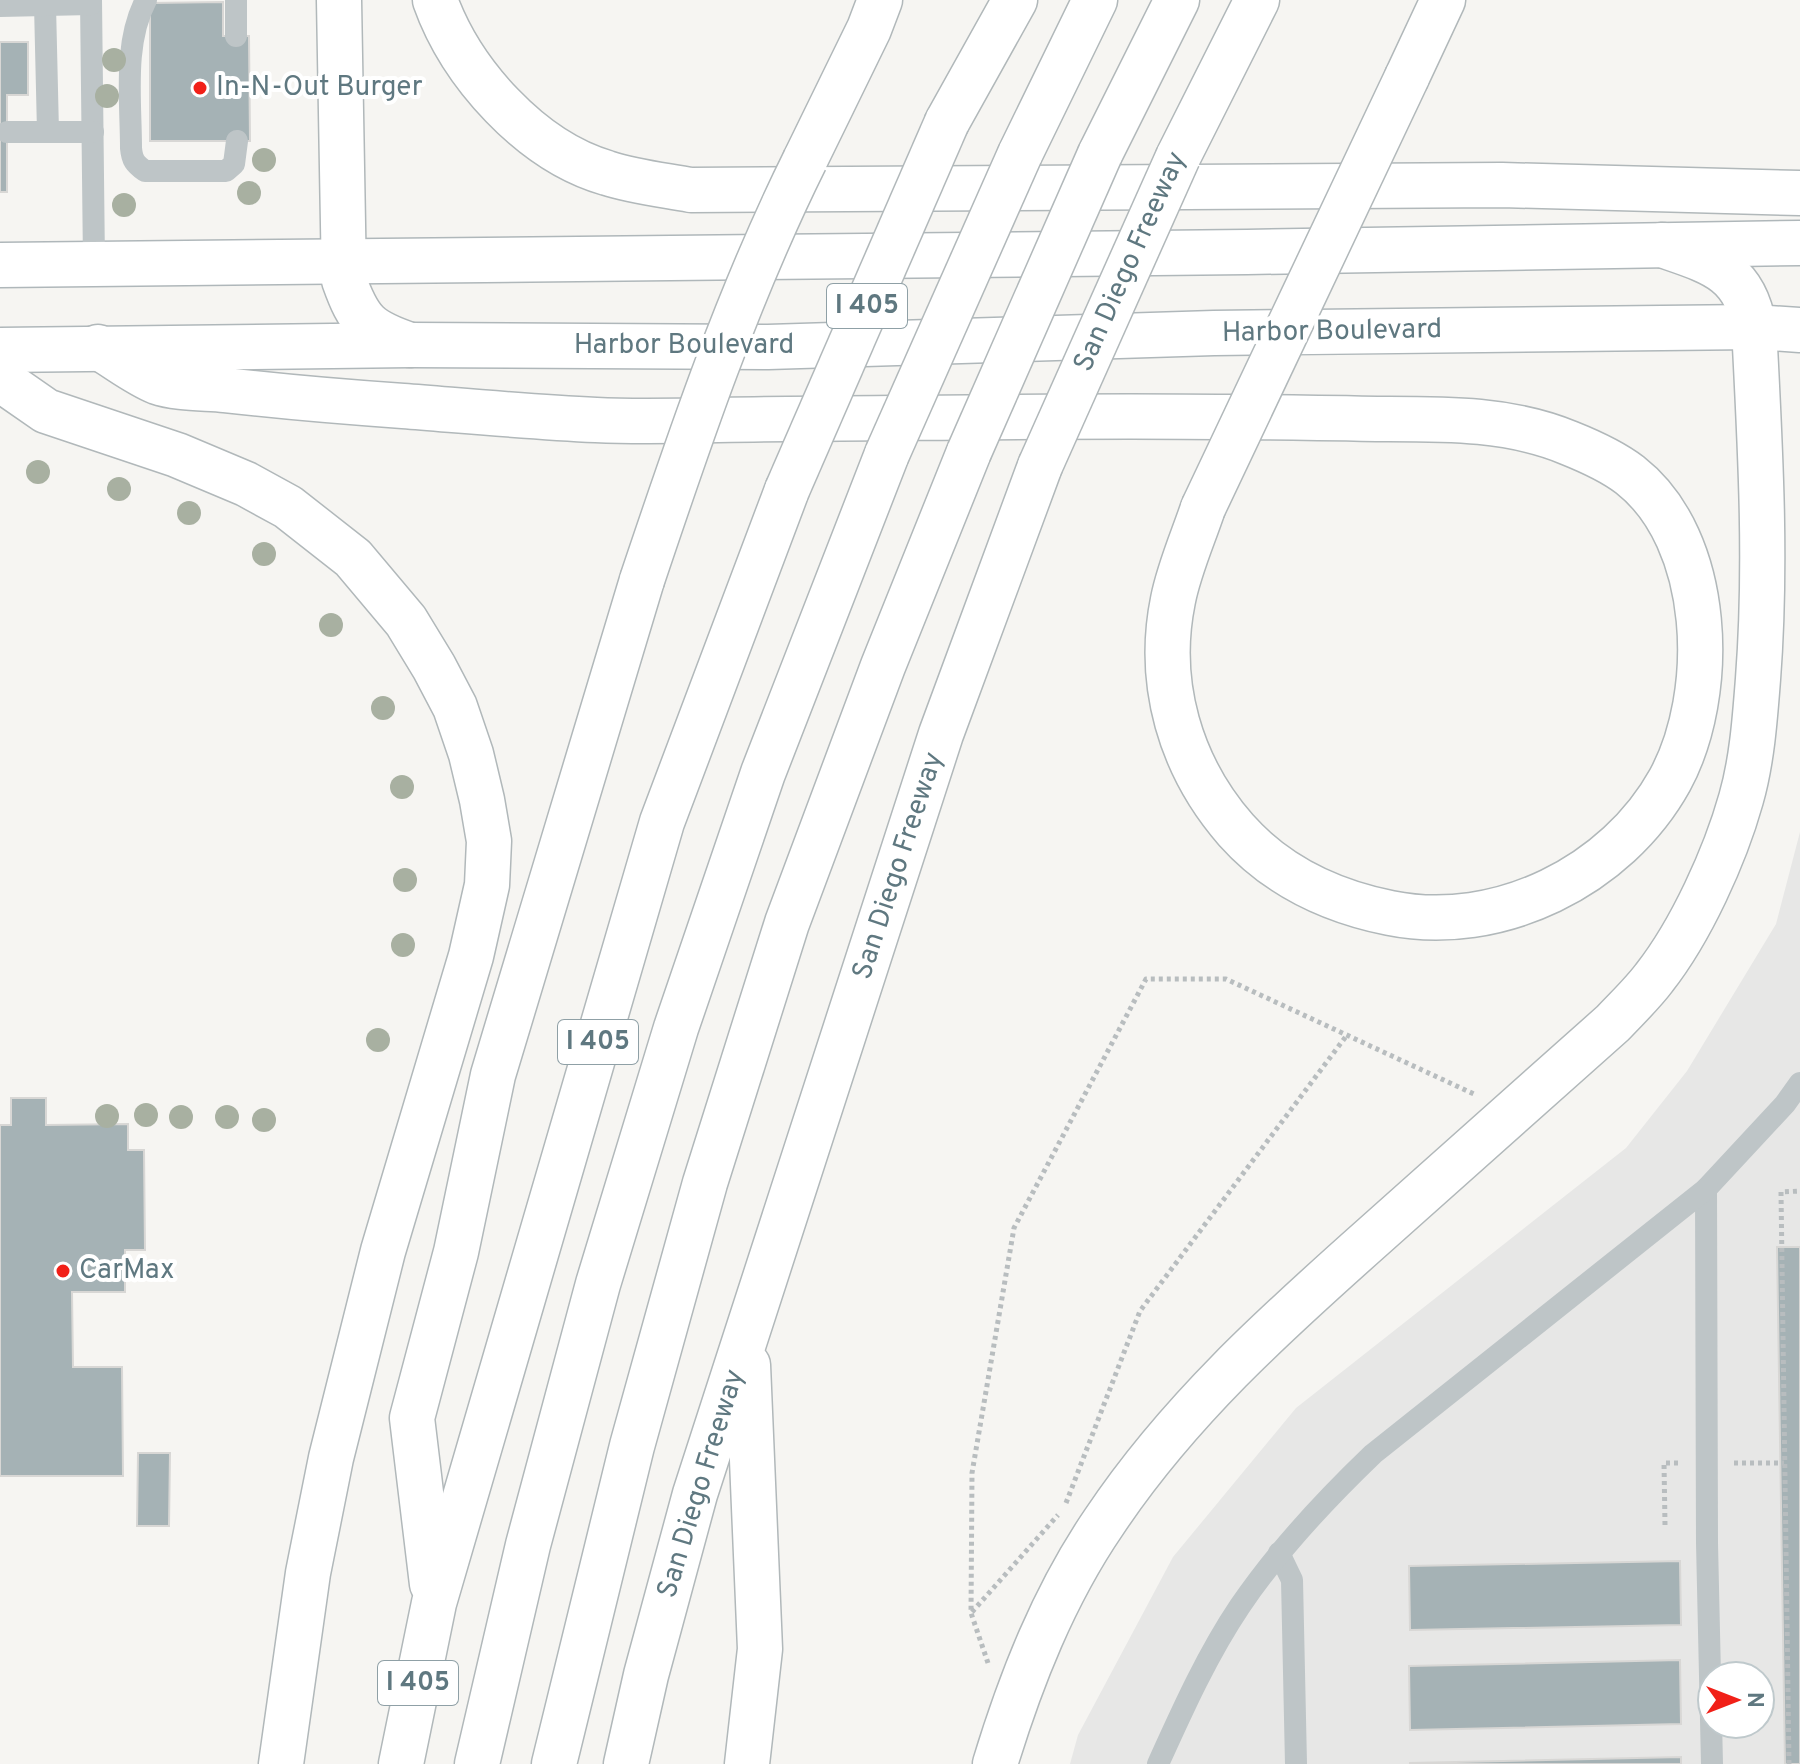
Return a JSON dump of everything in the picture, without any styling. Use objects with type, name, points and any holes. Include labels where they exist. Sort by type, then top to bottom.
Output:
[{"type":"main road","points":[[339,0],[344,280],[353,304],[373,330],[410,345]]},
{"type":"main road","points":[[435,0],[458,49],[483,85],[511,114],[543,140],[573,159],[607,173],[691,190],[1502,185],[1800,193]]},
{"type":"main road","points":[[434,1603],[412,1418],[456,1252],[493,1075],[642,580],[700,410],[770,231],[869,29],[880,0]]},
{"type":"main road","name":"I 405","points":[[401,1764],[434,1603],[662,822],[787,490],[947,122],[1015,0]]},
{"type":"main road","points":[[477,1764],[528,1545],[590,1314],[676,1028],[763,773],[887,454],[1020,154],[1095,0]]},
{"type":"main road","points":[[554,1764],[632,1446],[705,1183],[787,923],[883,666],[969,452],[1100,154],[1177,0]]},
{"type":"main road","name":"San Diego Freeway","points":[[626,1764],[646,1675],[695,1494],[941,734],[1040,466],[1178,157],[1257,0]]},
{"type":"main road","points":[[98,347],[160,383],[309,399],[597,420],[1169,416],[1456,420],[1525,428],[1567,442],[1629,474],[1653,498],[1675,533],[1691,572],[1699,614],[1702,657],[1698,698],[1670,780],[1638,825],[1604,858],[1558,887],[1520,905],[1462,916],[1414,918],[1357,907],[1287,874],[1263,857],[1235,829],[1210,797],[1185,748],[1169,698],[1168,645],[1173,598],[1203,508],[1407,77],[1443,0]]},
{"type":"main road","points":[[0,265],[1800,243]]},
{"type":"main road","points":[[995,1764],[1034,1652],[1056,1605],[1102,1523],[1148,1459],[1259,1338],[1613,1023],[1654,978],[1689,926],[1716,867],[1741,798],[1755,717],[1761,638],[1762,493],[1754,327],[1750,304],[1738,285],[1720,268],[1662,245]]},
{"type":"main road","name":"Harbor Boulevard","points":[[0,350],[410,345],[768,347],[1214,333],[1754,327],[1800,330]]},
{"type":"main road","points":[[0,379],[46,411],[177,455],[246,484],[288,507],[353,558],[406,621],[434,667],[455,707],[482,800],[489,841],[487,885],[471,956],[383,1251],[331,1458],[308,1573],[281,1764]]},
{"type":"main road","points":[[747,1334],[760,1649],[747,1764]]},
{"type":"lane","points":[[146,0],[139,14],[131,67],[132,158],[136,165],[145,171],[226,171],[234,164],[237,141]]},
{"type":"lane","points":[[236,0],[236,36]]},
{"type":"lane","points":[[0,6],[91,2],[94,264]]},
{"type":"lane","points":[[45,5],[48,132]]},
{"type":"lane","points":[[7,132],[93,132]]},
{"type":"lane","points":[[1158,1764],[1189,1696],[1239,1608],[1279,1553],[1324,1501],[1373,1454],[1706,1189],[1785,1104],[1800,1083]]},
{"type":"lane","points":[[1706,1189],[1707,1543],[1712,1764]]},
{"type":"lane","points":[[1279,1553],[1292,1580],[1296,1764]]},
{"type":"path","points":[[1008,1721],[971,1613],[972,1473],[1014,1228],[1146,979],[1226,979],[1513,1112]]},
{"type":"path","points":[[971,1613],[1065,1506],[1140,1311],[1347,1035]]},
{"type":"path","points":[[1789,1764],[1781,1192],[1800,1191]]},
{"type":"shaded area","points":[[1800,832],[1800,1764],[1070,1764],[1078,1735],[1173,1557],[1296,1408],[1626,1148],[1687,1071],[1776,924]]},
{"type":"building","name":"In-N-Out Burger","points":[[223,2],[223,36],[249,36],[250,141],[150,141],[150,3]]},
{"type":"building","points":[[0,42],[28,42],[28,95],[7,95],[7,192],[0,192]]},
{"type":"building","name":"CarMax","points":[[11,1098],[46,1098],[46,1125],[128,1124],[128,1150],[144,1150],[145,1250],[125,1250],[125,1292],[72,1292],[73,1367],[122,1367],[123,1476],[0,1476],[0,1125],[11,1125]]},
{"type":"building","points":[[1777,1247],[1800,1247],[1800,1764],[1785,1764]]},
{"type":"building","points":[[138,1453],[170,1453],[169,1526],[137,1526]]},
{"type":"building","points":[[1680,1561],[1681,1625],[1410,1630],[1409,1566]]},
{"type":"building","points":[[1680,1660],[1681,1724],[1410,1730],[1409,1666]]},
{"type":"building","points":[[1681,1757],[1681,1764],[1410,1764],[1410,1763]]},
{"type":"place","name":"In-N-Out Burger","points":[[200,88]]},
{"type":"place","name":"CarMax","points":[[63,1271]]}]
